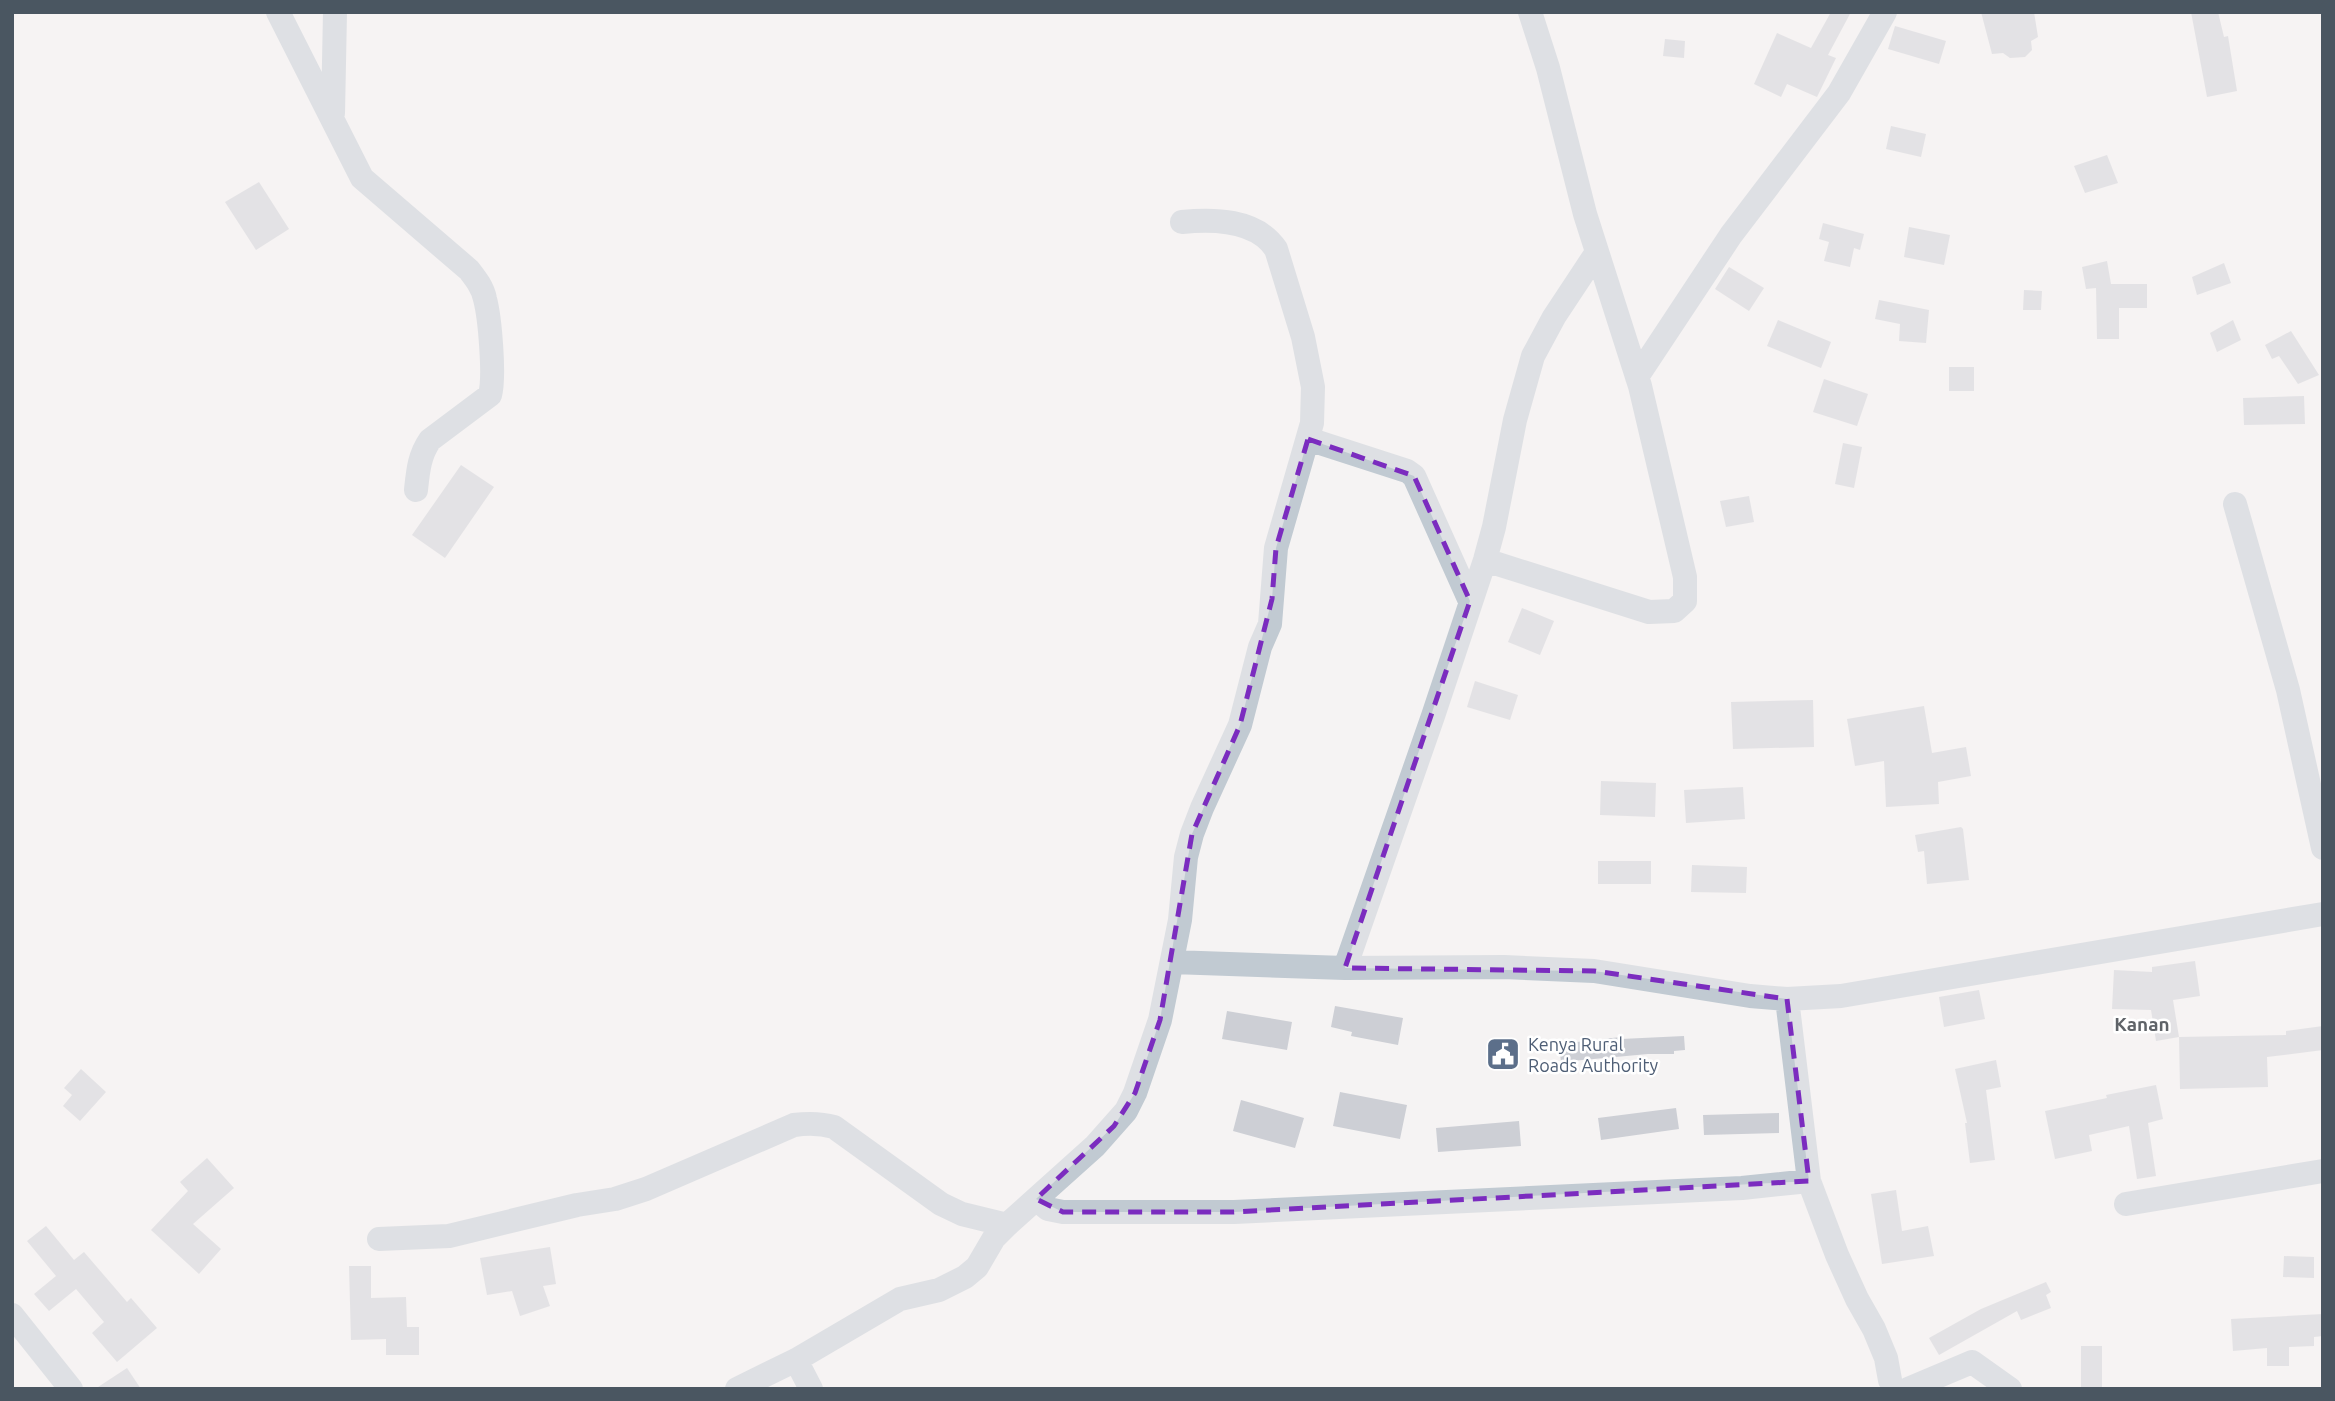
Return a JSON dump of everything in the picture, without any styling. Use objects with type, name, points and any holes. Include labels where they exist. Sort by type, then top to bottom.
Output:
[{"type":"street","points":[[278,12],[362,178],[469,270],[485,299],[492,368],[490,394],[430,440],[418,465],[416,490]]},
{"type":"street","points":[[333,118],[335,12]]},
{"type":"street","points":[[1485,560],[1649,612],[1674,611],[1685,601],[1685,577],[1637,377],[1585,214],[1548,68],[1530,12]]},
{"type":"street","points":[[1637,377],[1731,235],[1839,93],[1885,12]]},
{"type":"street","points":[[737,1389],[796,1360],[900,1299],[939,1290],[965,1277],[977,1267],[994,1238],[1095,1146],[1126,1111],[1135,1093],[1160,1020],[1180,920],[1186,857],[1192,834],[1240,725],[1248,700],[1260,647],[1270,624],[1276,548],[1312,423],[1313,387],[1303,337],[1276,249],[1259,233],[1234,224],[1213,219],[1182,222]]},
{"type":"street","points":[[1345,968],[1485,560],[1515,420],[1533,356],[1554,317],[1597,252]]},
{"type":"street","points":[[1308,439],[1414,476],[1470,601]]},
{"type":"street","points":[[2235,504],[2288,690],[2323,848]]},
{"type":"street","points":[[1172,962],[1345,968],[1504,967],[1594,971],[1626,974],[1707,991],[1787,999],[1841,996],[2323,914]]},
{"type":"street","points":[[1787,999],[1809,1181],[1842,1266],[1886,1357],[1891,1386],[1972,1362],[2010,1389]]},
{"type":"street","points":[[379,1239],[449,1236],[577,1205],[615,1199],[646,1189],[794,1125],[809,1123],[835,1127],[941,1204],[962,1214],[1007,1225]]},
{"type":"street","points":[[2126,1204],[2323,1171]]},
{"type":"street","points":[[1035,1199],[1048,1209],[1063,1212],[1234,1212],[1700,1190],[1809,1181]]},
{"type":"street","points":[[12,1315],[71,1389]]},
{"type":"street","points":[[796,1360],[811,1389]]},
{"type":"highlighted area","points":[[1308,439],[1414,476],[1470,601],[1345,968],[1594,971],[1787,999],[1809,1181],[1234,1212],[1063,1212],[1036,1199],[1114,1126],[1135,1093],[1160,1020],[1192,834],[1240,725],[1272,599],[1276,548]]},
{"type":"building","points":[[1831,12],[1851,12],[1828,55],[1836,58],[1817,97],[1787,84],[1781,97],[1754,84],[1777,33],[1811,48]]},
{"type":"building","points":[[1981,12],[2034,12],[2038,37],[2031,41],[2032,50],[2025,57],[2010,58],[2003,53],[1992,54]]},
{"type":"building","points":[[2191,12],[2218,12],[2224,37],[2228,36],[2237,91],[2207,97]]},
{"type":"building","points":[[1895,26],[1946,41],[1939,64],[1888,49]]},
{"type":"building","points":[[1665,39],[1685,41],[1684,58],[1663,56]]},
{"type":"building","points":[[1891,126],[1926,134],[1921,157],[1886,149]]},
{"type":"building","points":[[2107,155],[2118,183],[2085,193],[2074,166]]},
{"type":"building","points":[[259,182],[289,229],[256,250],[225,202]]},
{"type":"building","points":[[1823,223],[1864,234],[1860,250],[1854,248],[1850,267],[1824,261],[1829,242],[1819,239]]},
{"type":"building","points":[[1909,227],[1950,235],[1944,265],[1904,257]]},
{"type":"building","points":[[2107,261],[2111,284],[2147,284],[2147,308],[2119,308],[2119,339],[2097,339],[2096,288],[2086,289],[2082,267]]},
{"type":"building","points":[[2224,263],[2231,283],[2197,295],[2192,277]]},
{"type":"building","points":[[1729,267],[1764,288],[1749,311],[1715,289]]},
{"type":"building","points":[[2024,290],[2042,291],[2041,310],[2023,310]]},
{"type":"building","points":[[1879,300],[1929,310],[1926,343],[1899,341],[1900,324],[1875,319]]},
{"type":"building","points":[[1778,320],[1831,342],[1821,368],[1767,346]]},
{"type":"building","points":[[2233,320],[2241,340],[2217,352],[2210,333]]},
{"type":"building","points":[[2291,331],[2319,375],[2298,384],[2279,356],[2272,359],[2265,345]]},
{"type":"building","points":[[1949,367],[1974,367],[1974,391],[1949,391]]},
{"type":"building","points":[[1824,379],[1868,394],[1857,426],[1813,412]]},
{"type":"building","points":[[2304,396],[2305,424],[2244,425],[2243,398]]},
{"type":"building","points":[[1843,443],[1862,447],[1854,488],[1835,484]]},
{"type":"building","points":[[461,465],[494,487],[445,558],[412,535]]},
{"type":"building","points":[[1749,496],[1754,522],[1726,527],[1720,501]]},
{"type":"building","points":[[1522,608],[1554,621],[1540,655],[1508,642]]},
{"type":"building","points":[[1475,681],[1518,695],[1510,720],[1467,707]]},
{"type":"building","points":[[1813,700],[1814,747],[1733,749],[1731,702]]},
{"type":"building","points":[[1924,706],[1932,753],[1966,747],[1971,776],[1938,782],[1939,804],[1886,807],[1884,761],[1855,766],[1847,719]]},
{"type":"building","points":[[1601,781],[1656,783],[1655,817],[1600,815]]},
{"type":"building","points":[[1743,787],[1745,819],[1686,823],[1684,790]]},
{"type":"building","points":[[1961,827],[1969,880],[1927,884],[1924,851],[1918,852],[1915,835]]},
{"type":"building","points":[[1598,861],[1651,861],[1651,884],[1598,884]]},
{"type":"building","points":[[1692,865],[1747,867],[1746,893],[1691,892]]},
{"type":"building","points":[[2195,961],[2200,996],[2173,1000],[2179,1037],[2156,1041],[2151,1010],[2112,1009],[2114,970],[2152,972],[2152,967]]},
{"type":"building","points":[[1979,990],[1985,1019],[1944,1027],[1939,997]]},
{"type":"building","points":[[1335,1006],[1403,1018],[1398,1045],[1351,1036],[1352,1032],[1331,1027]]},
{"type":"building","points":[[1227,1011],[1292,1022],[1287,1050],[1222,1039]]},
{"type":"building","points":[[2323,1026],[2323,1050],[2267,1057],[2268,1087],[2180,1089],[2179,1037],[2286,1035],[2286,1031]]},
{"type":"building","points":[[1684,1036],[1685,1050],[1674,1051],[1674,1054],[1561,1062],[1559,1044],[1621,1037]]},
{"type":"building","points":[[1996,1060],[2001,1087],[1986,1090],[1995,1160],[1970,1163],[1967,1123],[1955,1069]]},
{"type":"building","points":[[81,1069],[106,1092],[80,1121],[63,1106],[72,1095],[64,1088]]},
{"type":"building","points":[[2156,1085],[2163,1119],[2148,1123],[2156,1176],[2137,1179],[2129,1126],[2089,1135],[2092,1151],[2055,1159],[2045,1111]]},
{"type":"building","points":[[1340,1092],[1407,1105],[1400,1139],[1333,1126]]},
{"type":"building","points":[[1241,1100],[1304,1118],[1295,1148],[1233,1131]]},
{"type":"building","points":[[1676,1108],[1679,1129],[1601,1140],[1598,1118]]},
{"type":"building","points":[[1779,1113],[1779,1133],[1704,1135],[1703,1115]]},
{"type":"building","points":[[1519,1121],[1521,1146],[1438,1152],[1436,1128]]},
{"type":"building","points":[[207,1158],[234,1188],[193,1224],[221,1249],[199,1274],[151,1230],[188,1191],[180,1182]]},
{"type":"building","points":[[1896,1190],[1902,1231],[1928,1226],[1934,1256],[1882,1264],[1871,1194]]},
{"type":"building","points":[[46,1226],[74,1260],[84,1252],[127,1302],[131,1298],[157,1328],[117,1362],[92,1333],[104,1322],[76,1289],[49,1311],[34,1294],[56,1276],[27,1241]]},
{"type":"building","points":[[550,1247],[556,1284],[543,1286],[550,1306],[520,1316],[512,1291],[487,1295],[480,1258]]},
{"type":"building","points":[[2284,1256],[2314,1257],[2314,1278],[2283,1277]]},
{"type":"building","points":[[349,1266],[371,1266],[371,1298],[406,1297],[407,1327],[419,1327],[419,1355],[386,1355],[386,1339],[351,1340]]},
{"type":"building","points":[[2046,1282],[2051,1292],[2046,1295],[2051,1308],[2021,1320],[2017,1311],[1939,1355],[1929,1338],[1981,1309]]},
{"type":"building","points":[[2323,1314],[2323,1336],[2314,1337],[2314,1346],[2289,1347],[2289,1366],[2267,1366],[2267,1348],[2233,1351],[2231,1319]]},
{"type":"building","points":[[2081,1346],[2102,1346],[2102,1389],[2081,1389]]},
{"type":"building","points":[[127,1368],[141,1389],[95,1389]]},
{"type":"place","name":"Kenya Rural Roads Authority","points":[[1503,1054]]},
{"type":"district","name":"Kanan","points":[[2142,1024]]}]
